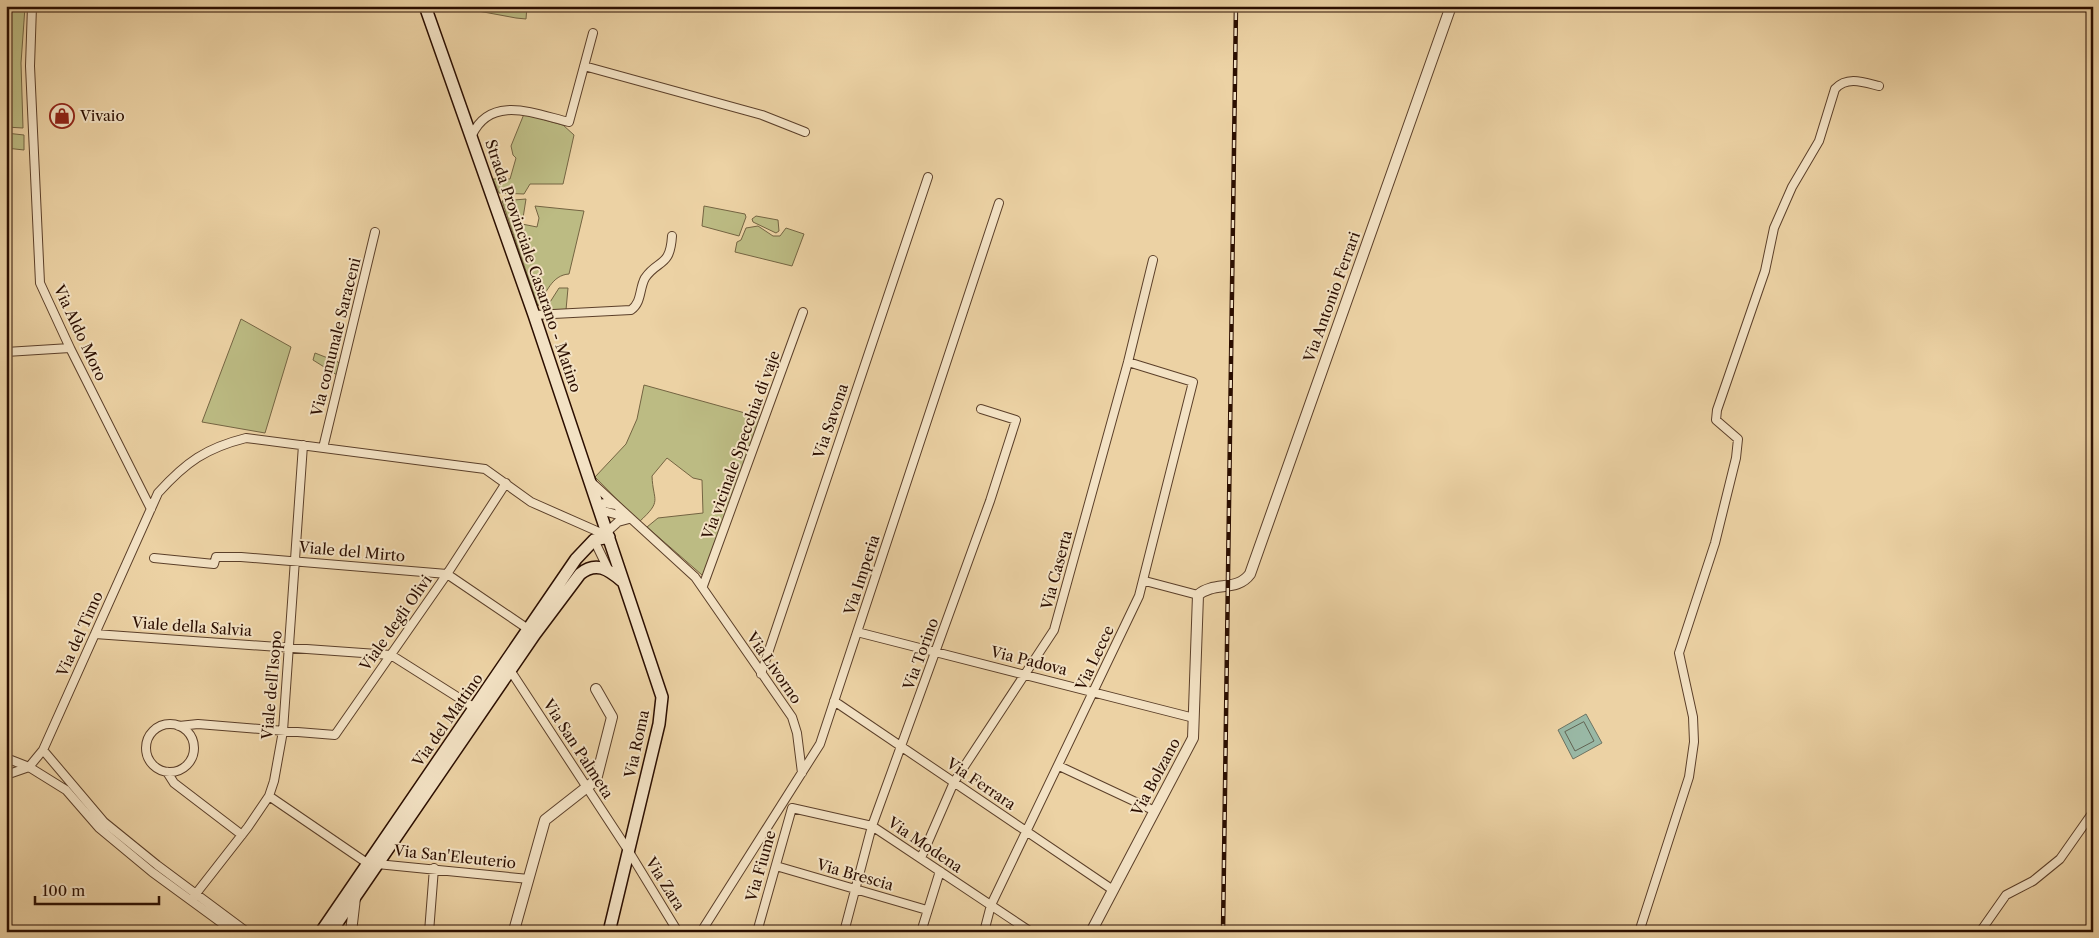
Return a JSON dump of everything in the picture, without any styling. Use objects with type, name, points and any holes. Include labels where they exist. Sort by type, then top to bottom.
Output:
[{"type":"main road","name":"Strada Provinciale Casarano - Matino","points":[[425,6],[472,135],[609,534]]},
{"type":"main road","points":[[594,540],[609,534]]},
{"type":"main road","name":"Via Roma","points":[[609,534],[622,581],[662,697],[659,724],[609,932]]},
{"type":"main road","name":"Via del Mattino","points":[[321,932],[351,895],[532,632],[576,559],[594,540]]},
{"type":"main road","name":"Via del Mattino","points":[[532,632],[580,574],[589,568],[597,566],[609,571]]},
{"type":"main road","points":[[609,571],[622,581]]},
{"type":"main road","name":"Via del Mattino","points":[[331,932],[351,895]]},
{"type":"street","name":"Via Aldo Moro","points":[[32,6],[30,66],[40,283],[70,348],[151,509]]},
{"type":"street","name":"Via Antonio Ferrari","points":[[1198,596],[1212,587],[1241,583],[1250,574],[1451,6]]},
{"type":"street","points":[[472,135],[477,124],[496,111],[510,109],[569,122],[593,34]]},
{"type":"street","points":[[584,66],[762,115],[805,132]]},
{"type":"street","points":[[1639,932],[1689,777],[1694,742],[1693,717],[1679,653],[1716,543],[1736,458],[1738,439],[1716,420],[1716,410],[1765,271],[1774,228],[1792,187],[1820,141],[1835,89],[1840,83],[1854,81],[1879,86]]},
{"type":"street","name":"Via Savona","points":[[761,674],[928,177]]},
{"type":"street","name":"Via Imperia","points":[[701,932],[820,744],[999,203]]},
{"type":"street","name":"Via comunale Saraceni","points":[[323,448],[375,232]]},
{"type":"street","points":[[534,315],[631,310],[637,306],[644,280],[667,258],[671,248],[672,236]]},
{"type":"street","name":"Via Caserta","points":[[921,858],[954,782],[1054,630],[1128,362],[1153,260]]},
{"type":"street","name":"Via vicinale Specchia di vaje","points":[[703,586],[803,312]]},
{"type":"street","points":[[6,352],[70,348]]},
{"type":"street","name":"Via Lecce","points":[[984,932],[991,905],[1059,766],[1145,581],[1193,382],[1128,362]]},
{"type":"street","name":"Via Torino","points":[[844,932],[872,826],[937,652],[1016,420],[982,409]]},
{"type":"street","name":"Via del Timo","points":[[28,768],[43,750],[158,493],[188,462],[226,443],[246,438],[303,445]]},
{"type":"street","points":[[303,445],[485,469],[531,502],[609,534],[618,522],[631,518]]},
{"type":"street","name":"Viale dell'Isopo","points":[[193,898],[242,836],[268,796],[274,781],[283,732],[303,445]]},
{"type":"street","name":"Via Livorno","points":[[590,481],[680,562],[703,586],[792,717],[797,733],[802,773]]},
{"type":"street","name":"Viale degli Olivi","points":[[283,732],[336,735],[447,574],[506,483]]},
{"type":"street","points":[[617,506],[604,503],[600,510],[631,518]]},
{"type":"street","points":[[594,540],[609,571]]},
{"type":"street","name":"Viale del Mirto","points":[[154,558],[214,564],[216,557],[447,574]]},
{"type":"street","points":[[447,574],[532,632]]},
{"type":"street","points":[[1145,581],[1198,596]]},
{"type":"street","name":"Via Bolzano","points":[[1092,932],[1194,738],[1198,596]]},
{"type":"street","name":"Via Padova","points":[[857,632],[1194,718]]},
{"type":"street","name":"Viale della Salvia","points":[[95,634],[391,655],[478,710]]},
{"type":"street","name":"Via San Palmeta","points":[[508,667],[628,850]]},
{"type":"street","points":[[517,932],[515,926],[545,820],[596,780],[612,717],[596,688]]},
{"type":"street","name":"Via Ferrara","points":[[834,701],[1113,890]]},
{"type":"street","points":[[242,836],[174,783],[166,772],[153,764],[146,750],[147,742],[151,735],[163,725],[198,724],[283,732]]},
{"type":"street","points":[[166,772],[182,769],[192,758],[194,743],[186,730],[179,726]]},
{"type":"street","points":[[43,750],[104,822],[234,932]]},
{"type":"street","points":[[6,758],[28,768],[66,790],[99,828],[193,898],[247,932]]},
{"type":"street","points":[[1059,766],[1155,810]]},
{"type":"street","points":[[6,775],[28,768]]},
{"type":"street","points":[[268,796],[373,863]]},
{"type":"street","name":"Via Modena","points":[[792,808],[872,826],[1031,932]]},
{"type":"street","name":"Via Fiume","points":[[757,932],[792,808]]},
{"type":"street","points":[[1980,932],[2006,895],[2033,881],[2060,859],[2093,812]]},
{"type":"street","name":"Via Zara","points":[[628,850],[678,932]]},
{"type":"street","name":"Via San'Eleuterio","points":[[373,863],[529,878]]},
{"type":"street","name":"Via Brescia","points":[[776,866],[927,910]]},
{"type":"street","points":[[429,932],[434,868]]},
{"type":"street","points":[[921,932],[940,871]]},
{"type":"street","points":[[351,895],[351,932]]},
{"type":"shaded area","points":[[8,6],[25,7],[21,63],[23,128],[6,127]]},
{"type":"shaded area","points":[[451,6],[527,6],[526,19],[516,18]]},
{"type":"shaded area","points":[[524,114],[563,125],[574,135],[563,184],[530,184],[524,194],[499,193],[493,179],[510,179],[516,158],[513,155],[511,146]]},
{"type":"shaded area","points":[[6,133],[24,135],[24,150],[6,148]]},
{"type":"shaded area","points":[[526,199],[523,218],[516,217],[512,222],[537,227],[539,218],[535,206],[584,211],[569,274],[563,275],[554,281],[538,306],[502,201]]},
{"type":"shaded area","points":[[704,206],[745,214],[746,217],[739,236],[702,226]]},
{"type":"shaded area","points":[[756,216],[778,220],[779,231],[776,233],[753,222],[752,219]]},
{"type":"shaded area","points":[[758,226],[773,236],[780,236],[786,228],[804,234],[792,266],[735,252],[737,242],[741,240],[746,228]]},
{"type":"shaded area","points":[[559,288],[568,288],[566,310],[545,310]]},
{"type":"shaded area","points":[[241,319],[291,347],[265,433],[202,422]]},
{"type":"shaded area","points":[[315,353],[340,364],[337,375],[313,360]]},
{"type":"shaded area","points":[[644,385],[763,418],[705,574],[702,575],[647,527],[658,518],[703,513],[702,480],[693,478],[667,458],[652,476],[655,496],[654,505],[639,522],[595,477],[626,444],[637,419]]},
{"type":"water","points":[[1586,714],[1602,743],[1573,759],[1558,730]]},
{"type":"railway","points":[[1223,932],[1236,6]]},
{"type":"place","name":"Vivaio","points":[[62,116]]}]
